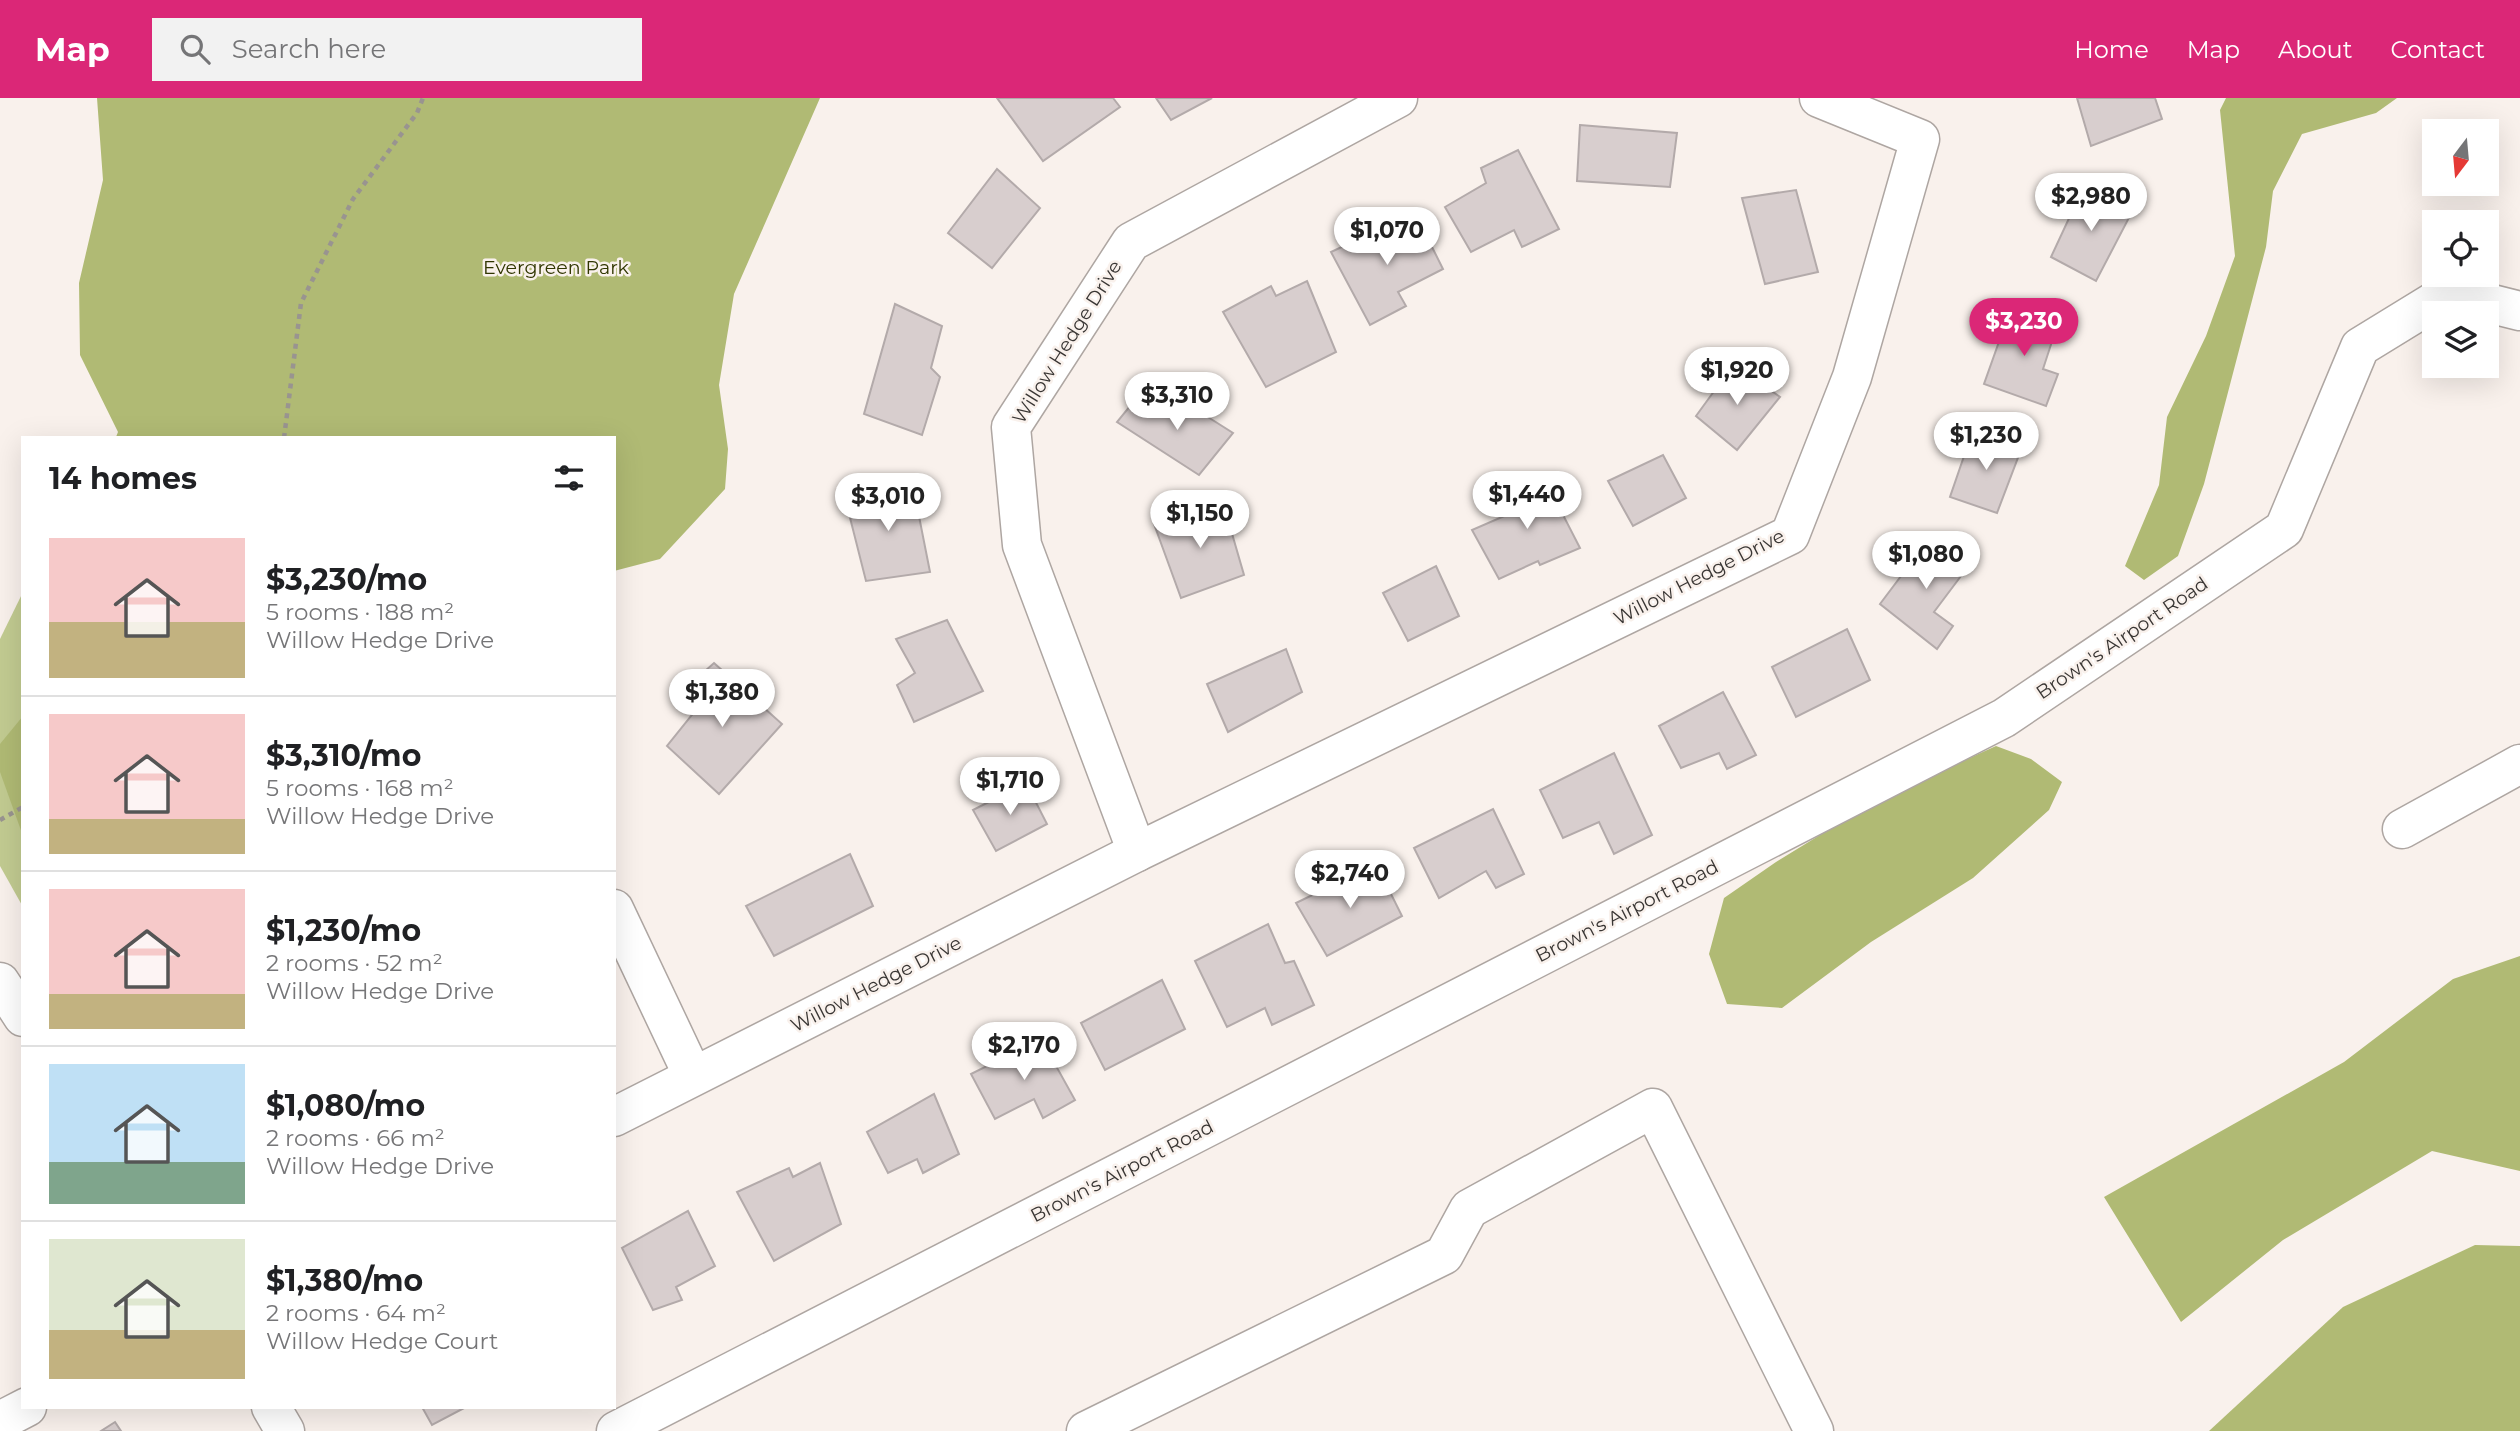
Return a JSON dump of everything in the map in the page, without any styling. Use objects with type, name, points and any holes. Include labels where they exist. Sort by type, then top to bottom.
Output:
[{"type":"street","name":"Willow Hedge Drive","points":[[1137,852],[1022,545],[1011,427],[1131,242],[1398,98]]},
{"type":"street","name":"Willow Hedge Drive","points":[[616,1116],[1137,852],[1790,535],[1852,377],[1920,139],[1819,98]]},
{"type":"street","name":"Brown's Airport Road","points":[[616,1431],[2004,718],[2284,529],[2360,347],[2448,293],[2520,311]]},
{"type":"street","points":[[2402,829],[2520,764]]},
{"type":"street","points":[[616,913],[693,1076]]},
{"type":"street","points":[[0,982],[21,1014]]},
{"type":"street","points":[[1086,1431],[1444,1255],[1469,1209],[1653,1108],[1814,1431]]},
{"type":"street","points":[[0,1421],[23,1409]]},
{"type":"street","points":[[272,1409],[285,1431]]},
{"type":"path","points":[[284,436],[301,303],[353,199],[416,113],[423,98]]},
{"type":"path","points":[[0,820],[21,808]]},
{"type":"green space","name":"Evergreen Park","points":[[97,98],[820,98],[734,294],[719,385],[728,449],[725,489],[660,559],[616,570],[616,436],[116,436],[118,432],[80,355],[79,283],[103,180]]},
{"type":"green space","points":[[2226,98],[2397,98],[2376,113],[2302,134],[2273,191],[2266,247],[2204,484],[2178,556],[2144,580],[2125,566],[2159,485],[2167,417],[2206,336],[2235,256],[2220,110]]},
{"type":"green space","points":[[21,596],[21,903],[0,866],[0,639]]},
{"type":"green space","points":[[21,718],[21,830],[0,772],[0,744]]},
{"type":"green space","points":[[1996,746],[2031,759],[2062,782],[2049,810],[1973,878],[1871,942],[1782,1008],[1727,1004],[1709,954],[1724,898],[1776,862],[1877,800]]},
{"type":"green space","points":[[2520,956],[2520,1171],[2432,1151],[2283,1240],[2181,1322],[2104,1197],[2344,1062],[2453,979]]},
{"type":"green space","points":[[2475,1245],[2520,1246],[2520,1431],[2209,1431],[2343,1307]]},
{"type":"building","points":[[997,98],[1113,98],[1120,107],[1043,161]]},
{"type":"building","points":[[1156,98],[1212,98],[1171,120]]},
{"type":"building","points":[[2077,98],[2155,98],[2162,119],[2091,146]]},
{"type":"building","points":[[1580,125],[1677,133],[1670,187],[1577,181]]},
{"type":"building","points":[[1518,150],[1559,229],[1522,247],[1514,230],[1471,252],[1445,207],[1486,183],[1481,168]]},
{"type":"building","points":[[997,169],[1040,208],[992,268],[948,233]]},
{"type":"building","points":[[2085,184],[2133,210],[2096,281],[2051,257]]},
{"type":"building","points":[[1796,190],[1818,272],[1765,284],[1742,198]]},
{"type":"building","points":[[1416,215],[1443,269],[1398,292],[1406,306],[1370,325],[1331,252],[1365,236],[1370,242]]},
{"type":"building","points":[[1307,281],[1336,352],[1266,387],[1223,312],[1271,286],[1276,296]]},
{"type":"building","points":[[895,304],[942,326],[931,368],[940,377],[922,435],[864,414]]},
{"type":"building","points":[[2011,308],[2058,323],[2043,369],[2058,374],[2046,406],[1984,384]]},
{"type":"building","points":[[1734,364],[1780,397],[1737,450],[1696,416]]},
{"type":"building","points":[[1139,395],[1170,416],[1181,400],[1233,433],[1199,475],[1117,422]]},
{"type":"building","points":[[1973,430],[2022,447],[1997,513],[1950,497]]},
{"type":"building","points":[[1663,455],[1686,498],[1633,526],[1608,481]]},
{"type":"building","points":[[1542,474],[1580,548],[1540,565],[1538,561],[1499,579],[1472,530],[1516,511],[1508,491]]},
{"type":"building","points":[[913,486],[930,572],[866,581],[844,494]]},
{"type":"building","points":[[1224,506],[1244,575],[1181,598],[1154,524]]},
{"type":"building","points":[[1932,535],[1970,564],[1934,612],[1953,626],[1937,649],[1880,604]]},
{"type":"building","points":[[1436,566],[1459,616],[1408,641],[1383,593]]},
{"type":"building","points":[[947,620],[983,691],[914,722],[897,685],[915,673],[896,639]]},
{"type":"building","points":[[1847,629],[1870,680],[1796,717],[1772,667]]},
{"type":"building","points":[[1286,649],[1302,692],[1228,732],[1207,684]]},
{"type":"building","points":[[714,663],[782,724],[719,794],[667,746],[703,701],[687,687]]},
{"type":"building","points":[[1723,692],[1756,755],[1727,769],[1719,753],[1681,768],[1659,726]]},
{"type":"building","points":[[1614,753],[1652,835],[1614,854],[1599,822],[1563,838],[1540,790]]},
{"type":"building","points":[[1026,783],[1047,824],[996,851],[973,810]]},
{"type":"building","points":[[1493,809],[1524,874],[1496,888],[1486,871],[1439,898],[1414,848]]},
{"type":"building","points":[[850,854],[873,906],[774,956],[746,906]]},
{"type":"building","points":[[1376,864],[1402,916],[1327,956],[1296,903]]},
{"type":"building","points":[[1268,924],[1285,963],[1294,961],[1314,1005],[1272,1025],[1265,1008],[1227,1027],[1195,961]]},
{"type":"building","points":[[1162,980],[1185,1029],[1105,1070],[1081,1023]]},
{"type":"building","points":[[1041,1039],[1075,1100],[1043,1118],[1034,1099],[995,1119],[971,1074]]},
{"type":"building","points":[[934,1094],[959,1154],[923,1173],[917,1159],[888,1173],[867,1132]]},
{"type":"building","points":[[820,1163],[841,1224],[774,1261],[737,1192],[789,1168],[793,1177]]},
{"type":"building","points":[[688,1211],[715,1266],[676,1287],[682,1300],[653,1310],[622,1248]]},
{"type":"building","points":[[423,1409],[462,1409],[432,1425]]},
{"type":"building","points":[[115,1422],[121,1431],[101,1431]]}]
